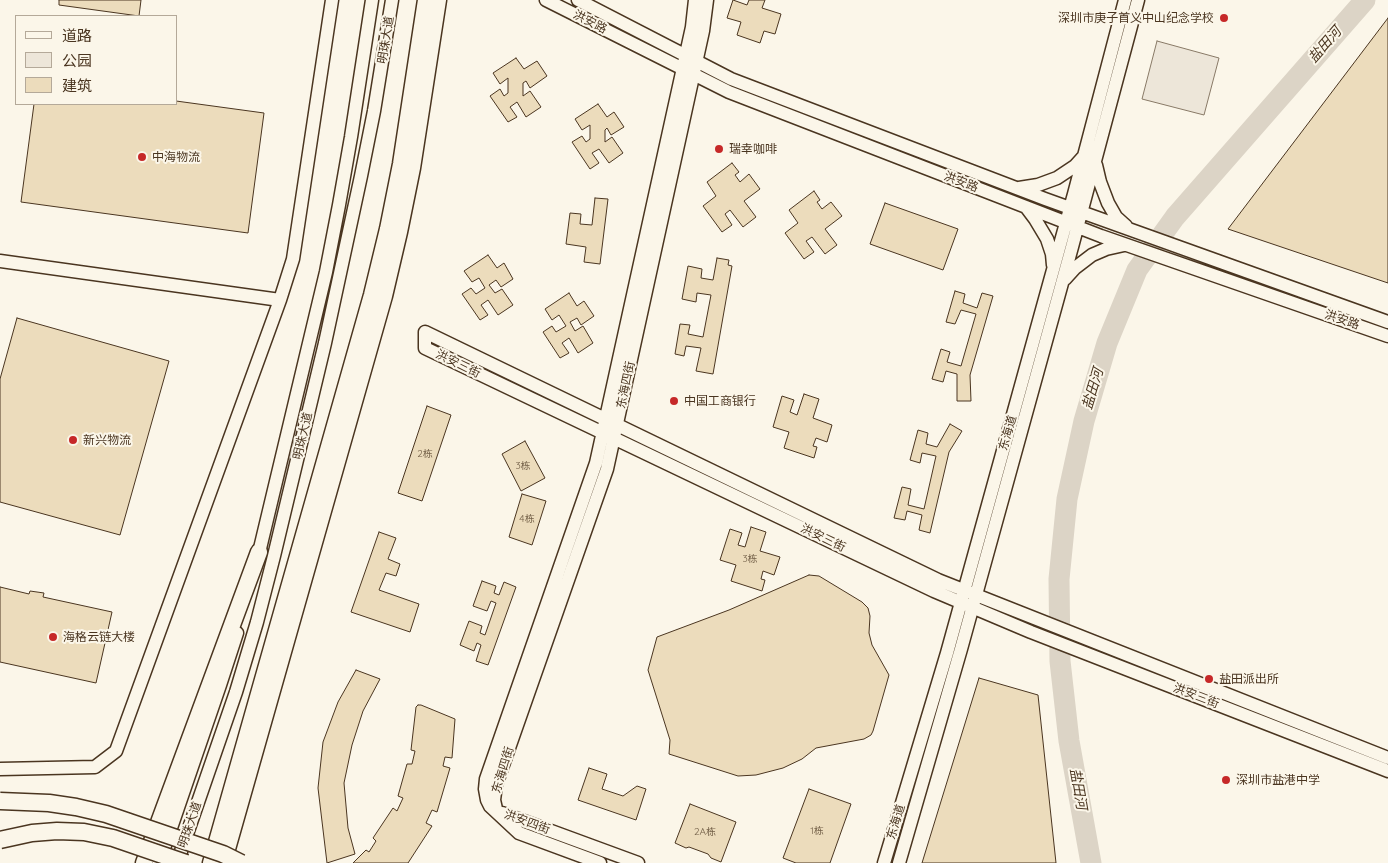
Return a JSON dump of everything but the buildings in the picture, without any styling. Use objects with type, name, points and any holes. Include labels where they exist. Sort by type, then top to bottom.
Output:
[{"type":"main road","points":[[211,863],[374,286],[401,164],[426,0]]},
{"type":"main road","points":[[223,863],[384,296],[412,168],[438,0]]},
{"type":"main road","points":[[144,863],[260,552]]},
{"type":"main road","points":[[0,801],[67,806],[106,814],[223,854],[241,863]]},
{"type":"main road","points":[[0,840],[32,833],[57,831],[84,832],[113,838],[186,863]]},
{"type":"street","points":[[0,769],[95,767],[116,751],[280,300],[293,259],[332,0]]},
{"type":"street","name":"明珠大道","points":[[159,863],[223,677],[260,552],[340,205],[372,0]]},
{"type":"street","name":"明珠大道","points":[[176,863],[236,692],[258,622],[325,343],[361,176],[374,111],[392,0]]},
{"type":"street","name":"洪安路","points":[[546,0],[729,92],[1134,247],[1388,336]]},
{"type":"street","name":"洪安路","points":[[578,0],[731,79],[1014,188],[1388,322]]},
{"type":"street","name":"东海四街","points":[[497,812],[490,806],[487,800],[485,789],[487,773],[596,463],[609,436],[691,58],[692,27],[696,0]]},
{"type":"street","name":"东海四街","points":[[691,58],[703,31],[707,0]]},
{"type":"street","name":"东海道","points":[[1090,158],[1125,0]]},
{"type":"street","name":"东海道","points":[[899,863],[1053,272],[1072,224],[1138,0]]},
{"type":"street","points":[[1014,188],[1032,187],[1051,180],[1090,158],[1108,203],[1121,222],[1140,233]]},
{"type":"street","points":[[1024,206],[1035,219],[1047,239],[1053,259],[1053,272]]},
{"type":"street","name":"东海道","points":[[884,863],[968,599],[1062,285],[1072,224]]},
{"type":"street","points":[[1062,285],[1075,268],[1092,255],[1112,247],[1134,247]]},
{"type":"street","points":[[0,261],[280,300]]},
{"type":"street","name":"洪安三街","points":[[1388,758],[1032,618],[968,599],[934,591],[425,348],[425,332],[938,580],[968,599],[1030,632],[1388,771]]},
{"type":"street","name":"洪安四街","points":[[497,812],[520,833],[600,863]]},
{"type":"street","name":"洪安四街","points":[[497,812],[638,863]]},
{"type":"green space","points":[[1157,41],[1219,58],[1204,115],[1142,99]]},
{"type":"waterway","name":"盐田河","points":[[1091,863],[1069,741],[1060,661],[1059,579],[1067,499],[1084,421],[1107,343],[1137,270],[1175,217],[1365,0]]},
{"type":"place","name":"深圳市庚子首义中山纪念学校","points":[[1224,18]]},
{"type":"place","name":"瑞幸咖啡","points":[[719,149]]},
{"type":"place","name":"中海物流","points":[[142,157]]},
{"type":"place","name":"中国工商银行","points":[[674,401]]},
{"type":"place","name":"新兴物流","points":[[73,440]]},
{"type":"place","name":"海格云链大楼","points":[[53,637]]},
{"type":"place","name":"盐田派出所","points":[[1209,679]]},
{"type":"place","name":"深圳市盐港中学","points":[[1226,780]]}]
